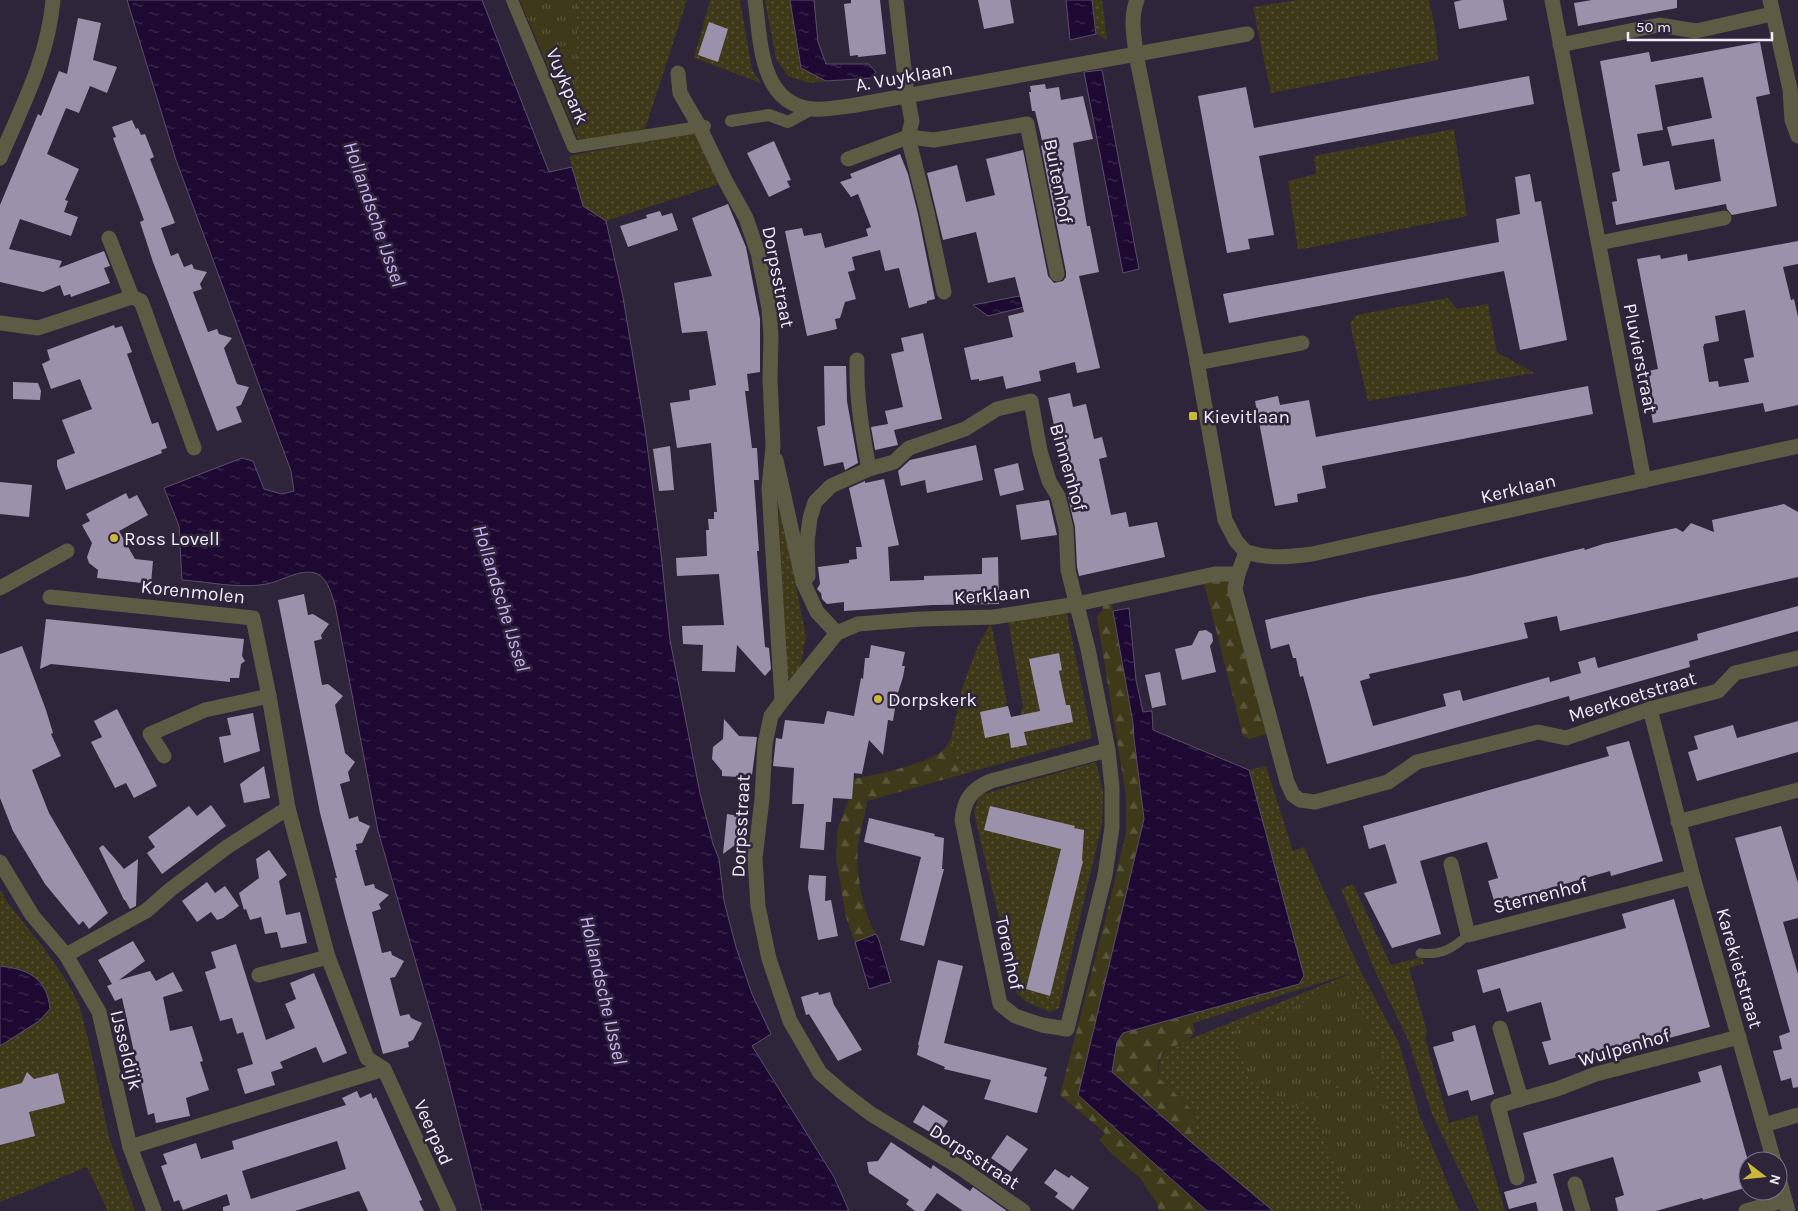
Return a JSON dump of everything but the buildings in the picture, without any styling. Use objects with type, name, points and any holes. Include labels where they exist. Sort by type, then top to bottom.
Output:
[{"type":"street","points":[[0,158],[31,88],[45,50],[51,23],[53,0]]},
{"type":"street","name":"Vuykpark","points":[[512,0],[573,147],[702,126]]},
{"type":"street","name":"A. Vuyklaan","points":[[755,0],[766,72],[774,89],[792,104],[812,109],[830,109],[856,105],[1136,54]]},
{"type":"street","points":[[896,0],[907,96],[912,121],[908,137],[927,212],[944,292]]},
{"type":"street","points":[[1137,0],[1134,7],[1133,31],[1136,54],[1197,363],[1225,520],[1236,541],[1246,552],[1238,574]]},
{"type":"street","name":"Pluvierstraat","points":[[1552,0],[1644,481]]},
{"type":"street","points":[[1560,45],[1658,25],[1696,31],[1771,7],[1790,89],[1792,120],[1798,136]]},
{"type":"street","points":[[1136,54],[1247,34]]},
{"type":"street","name":"Dorpsstraat","points":[[678,73],[680,93],[702,126],[726,182],[746,218],[758,253],[769,308],[773,446],[769,488],[782,701],[771,716],[764,744],[762,799],[755,858],[758,906],[769,959],[790,1021],[820,1072],[871,1114],[976,1178],[1023,1211]]},
{"type":"street","points":[[731,122],[768,115],[788,122],[812,109]]},
{"type":"street","name":"Buitenhof","points":[[848,159],[908,137],[934,140],[1027,124],[1056,274]]},
{"type":"street","points":[[1599,243],[1724,218]]},
{"type":"street","points":[[109,238],[132,297]]},
{"type":"street","points":[[0,323],[38,328],[132,297],[141,301],[194,448]]},
{"type":"street","points":[[1197,363],[1302,343]]},
{"type":"street","points":[[857,360],[856,386],[859,417],[869,469]]},
{"type":"street","name":"Binnenhof","points":[[803,582],[808,576],[807,542],[810,518],[815,502],[831,486],[869,469],[894,462],[909,448],[965,429],[997,409],[1031,400],[1040,451],[1049,481],[1058,496],[1066,528],[1068,570],[1077,604]]},
{"type":"street","name":"Dorpsstraat","points":[[773,446],[803,582],[817,612],[837,632]]},
{"type":"street","name":"Kerklaan","points":[[1246,552],[1262,557],[1284,558],[1312,554],[1798,446]]},
{"type":"street","points":[[0,588],[67,551]]},
{"type":"street","name":"Kerklaan","points":[[837,632],[858,624],[920,619],[994,617],[1077,604],[1215,574],[1238,574]]},
{"type":"street","name":"Meerkoetstraat","points":[[1238,574],[1235,589],[1287,782],[1293,795],[1300,800],[1315,802],[1388,782],[1417,762],[1538,732],[1566,738],[1650,709],[1718,692],[1735,673],[1798,658]]},
{"type":"street","name":"Korenmolen","points":[[50,597],[253,618],[269,696]]},
{"type":"street","name":"Torenhof","points":[[1077,604],[1108,750],[1112,787],[1112,827],[1105,874],[1067,1029],[1042,1025],[1015,1016],[1000,1004],[962,820],[963,809],[968,797],[977,787],[991,781],[1108,750]]},
{"type":"street","points":[[782,701],[837,632]]},
{"type":"street","points":[[164,756],[150,734],[205,710],[269,696],[288,808],[328,956],[367,1058],[384,1069]]},
{"type":"street","name":"Karekietstraat","points":[[1650,709],[1693,877],[1771,1151]]},
{"type":"street","points":[[1678,822],[1798,790]]},
{"type":"street","points":[[66,955],[146,911],[171,889],[226,847],[288,808]]},
{"type":"street","name":"IJsseldijk","points":[[0,862],[32,915],[66,955],[99,1012],[130,1147],[154,1211]]},
{"type":"street","points":[[1451,864],[1468,935]]},
{"type":"street","name":"Sternenhof","points":[[1468,935],[1693,877]]},
{"type":"street","points":[[259,975],[328,956]]},
{"type":"street","points":[[1500,1028],[1521,1099]]},
{"type":"street","name":"Wulpenhof","points":[[1517,1178],[1498,1106],[1557,1089],[1596,1074],[1739,1037]]},
{"type":"street","points":[[130,1147],[384,1069]]},
{"type":"street","name":"Veerpad","points":[[384,1069],[448,1211]]},
{"type":"street","points":[[1764,1125],[1798,1115]]},
{"type":"street","points":[[1575,1184],[1583,1211]]},
{"type":"street","points":[[1746,1211],[1787,1205]]},
{"type":"lane","points":[[1420,953],[1430,955],[1452,948],[1468,935]]},
{"type":"green space","points":[[520,0],[687,0],[645,129],[579,141]]},
{"type":"green space","points":[[520,0],[577,0],[576,134]]},
{"type":"green space","points":[[710,0],[740,0],[752,70],[761,83],[694,58]]},
{"type":"green space","points":[[765,0],[790,0],[801,68],[826,81],[809,83],[788,76],[776,59]]},
{"type":"green space","points":[[1092,0],[1102,0],[1107,40],[1096,34]]},
{"type":"green space","points":[[1298,0],[1429,0],[1436,33],[1438,60],[1271,93],[1253,7]]},
{"type":"green space","points":[[1454,129],[1467,216],[1298,250],[1288,181],[1316,174],[1314,156]]},
{"type":"green space","points":[[694,132],[719,184],[606,221],[583,206],[569,156]]},
{"type":"green space","points":[[1448,298],[1457,309],[1488,304],[1497,352],[1534,373],[1368,401],[1350,323],[1356,315]]},
{"type":"green space","points":[[778,497],[806,636],[800,670],[787,680]]},
{"type":"green space","points":[[1228,579],[1267,734],[1250,739],[1243,736],[1204,583]]},
{"type":"green space","points":[[1112,604],[1133,723],[1144,819],[1078,1095],[1207,1211],[1159,1211],[1156,1202],[1141,1179],[1099,1140],[1105,1133],[1060,1095],[1126,833],[1126,796],[1097,617],[1103,610],[1102,605]]},
{"type":"green space","points":[[1066,609],[1092,738],[960,775],[951,739],[962,688],[979,643],[991,623],[1007,702],[1001,719],[1020,716],[1023,706],[1008,620]]},
{"type":"green space","points":[[951,739],[960,775],[867,801],[859,839],[858,875],[863,901],[876,934],[855,942],[846,917],[836,858],[837,831],[850,796],[849,779],[883,773],[924,761],[942,751]]},
{"type":"green space","points":[[1096,762],[1103,792],[1102,824],[1059,1008],[1050,1012],[1027,1002],[1017,994],[974,813],[979,795]]},
{"type":"green space","points":[[1266,766],[1293,851],[1304,847],[1360,970],[1399,1043],[1419,1114],[1459,1211],[1273,1211],[1191,1142],[1194,1112],[1159,1078],[1160,1062],[1168,1048],[1352,973],[1193,1023],[1190,1015],[1299,984],[1304,976],[1249,770]]},
{"type":"green space","points":[[1353,884],[1391,965],[1422,957],[1424,964],[1409,968],[1427,1031],[1425,1038],[1449,1123],[1477,1115],[1505,1211],[1479,1211],[1432,1114],[1409,1042],[1376,973],[1341,889]]},
{"type":"green space","points":[[0,889],[7,902],[64,977],[79,1004],[109,1137],[135,1211],[108,1211],[87,1167],[0,1202],[0,1046],[39,1021],[17,968],[0,966]]},
{"type":"green space","points":[[1345,977],[1386,1063],[1292,1108],[1249,1080],[1233,1032],[1275,1016],[1308,1000]]},
{"type":"green space","points":[[1190,1015],[1195,1031],[1188,1041],[1168,1048],[1162,1054],[1158,1065],[1159,1078],[1194,1112],[1191,1142],[1112,1072],[1117,1042],[1123,1033]]},
{"type":"green space","points":[[1370,1072],[1426,1189],[1380,1211],[1357,1211],[1306,1103]]},
{"type":"water","name":"Hollandsche IJssel","points":[[127,0],[482,0],[549,172],[572,167],[583,206],[606,221],[623,297],[645,429],[670,640],[700,793],[713,844],[719,859],[724,901],[736,947],[752,994],[771,1034],[752,1046],[834,1177],[849,1211],[482,1211],[439,1043],[378,831],[331,592],[319,575],[307,572],[267,584],[256,585],[182,580],[179,526],[164,488],[242,458],[253,461],[264,489],[282,494],[294,491],[291,471],[176,160]]},
{"type":"water","points":[[790,0],[814,0],[818,42],[826,64],[869,64],[876,72],[871,78],[826,81],[801,68]]},
{"type":"water","points":[[1066,0],[1092,0],[1096,34],[1070,40]]},
{"type":"water","points":[[1102,70],[1139,269],[1123,273],[1084,72]]},
{"type":"water","points":[[1035,293],[1024,307],[988,316],[973,305]]},
{"type":"water","points":[[1129,608],[1136,680],[1143,712],[1152,711],[1153,730],[1249,770],[1304,976],[1299,984],[1123,1033],[1117,1042],[1112,1072],[1273,1211],[1207,1211],[1078,1095],[1144,819],[1133,723],[1113,611]]},
{"type":"water","points":[[876,934],[891,982],[869,989],[855,942]]},
{"type":"water","points":[[0,966],[10,967],[34,977],[45,990],[50,1009],[39,1021],[0,1046]]},
{"type":"place","name":"Kievitlaan","points":[[1193,416]]},
{"type":"place","name":"Ross Lovell","points":[[114,538]]},
{"type":"place","name":"Dorpskerk","points":[[878,699]]}]
